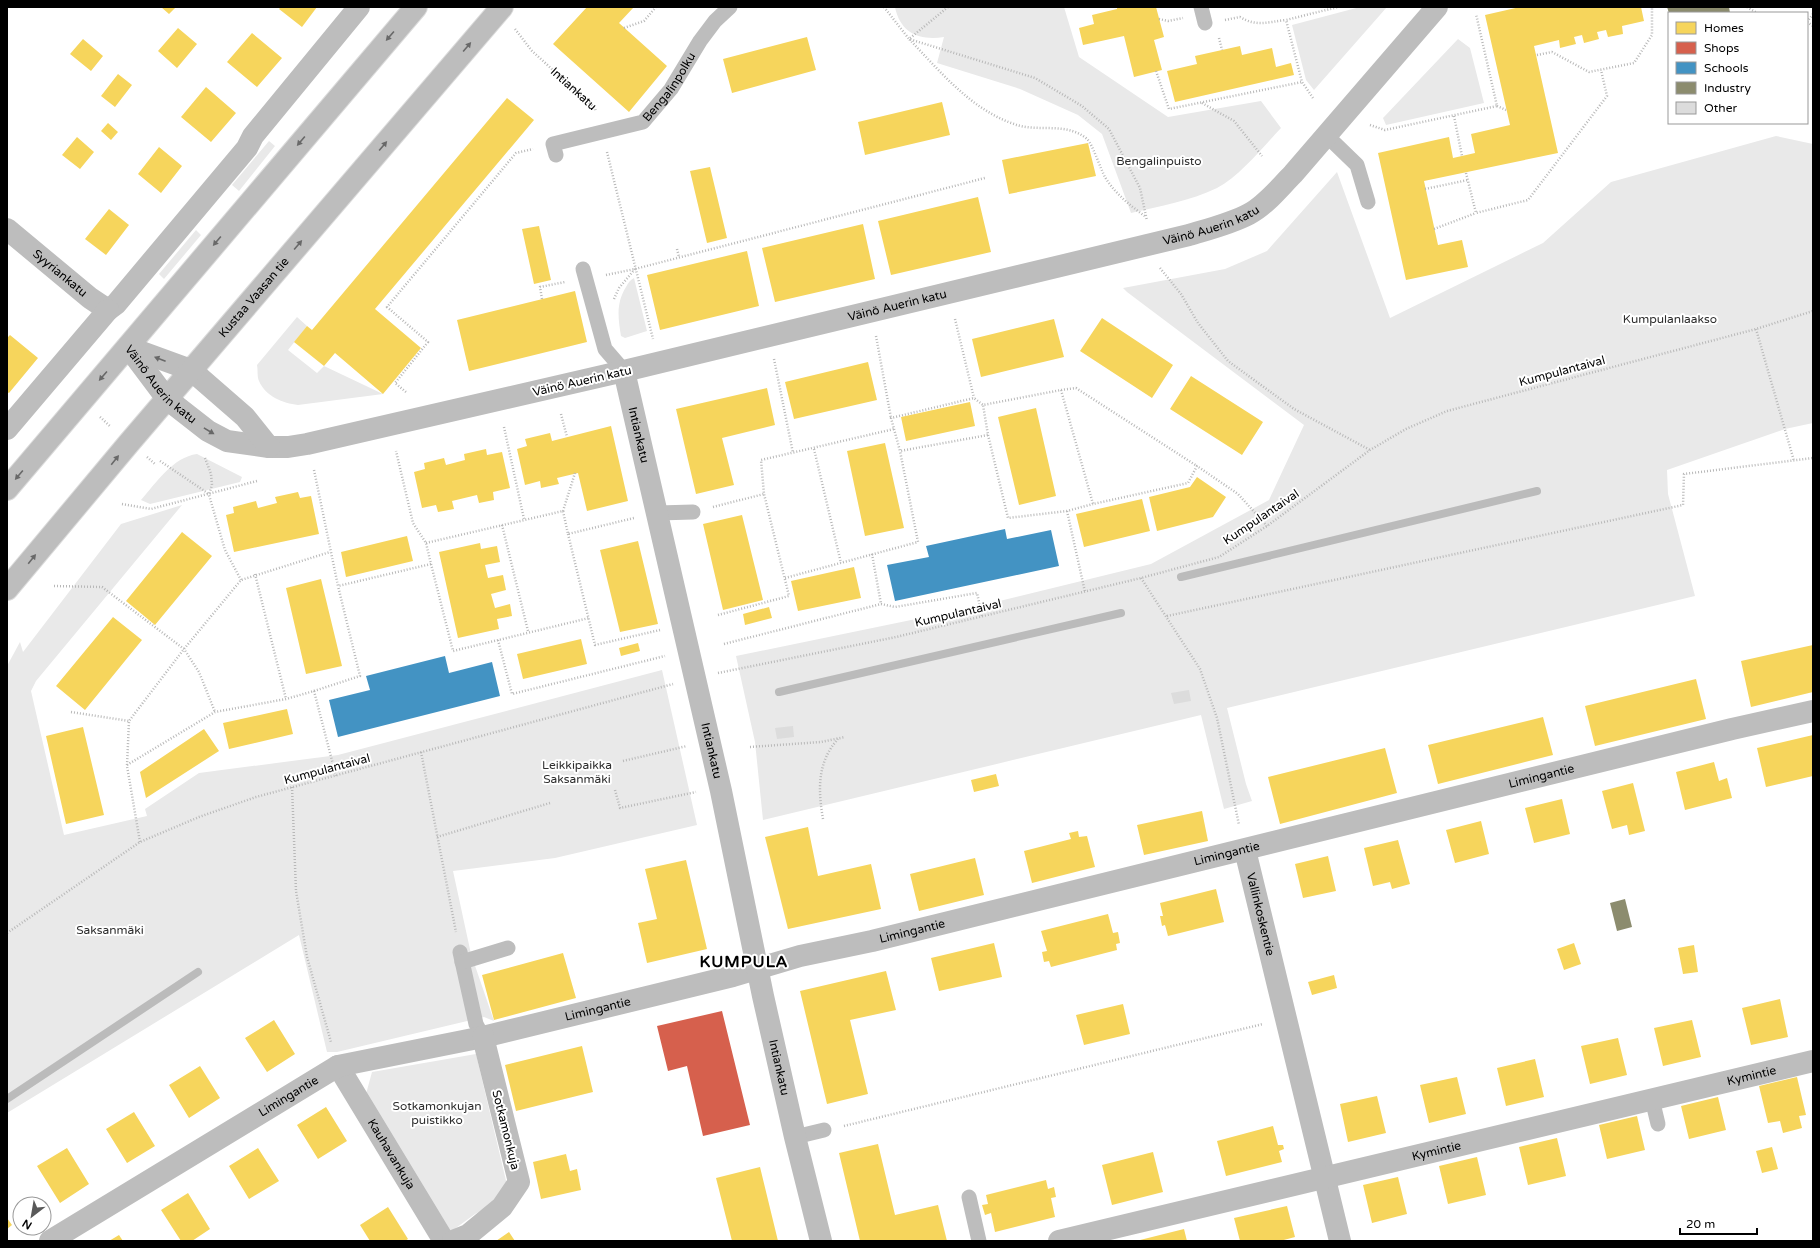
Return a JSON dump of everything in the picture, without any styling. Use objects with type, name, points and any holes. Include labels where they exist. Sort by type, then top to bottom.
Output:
[{"type":"street","points":[[7,429],[247,148],[253,136],[359,7]]},
{"type":"street","points":[[7,489],[416,7]]},
{"type":"street","name":"Kustaa Vaasan tie","points":[[7,589],[191,370],[502,7]]},
{"type":"street","name":"Väinö Auerin katu","points":[[128,347],[167,399],[203,428],[227,441],[269,447],[288,447],[307,444],[624,371],[1152,244],[1221,226],[1250,214],[1272,196],[1326,136],[1437,7]]},
{"type":"street","name":"Syyriankatu","points":[[7,229],[90,298],[112,307]]},
{"type":"street","name":"Väinö Auerin katu","points":[[128,347],[191,370],[245,416],[269,447]]},
{"type":"street","name":"Intiankatu","points":[[624,371],[658,513],[687,680],[758,968],[795,1137],[821,1241]]},
{"type":"street","name":"Limingantie","points":[[50,1241],[338,1066],[483,1037],[733,976],[800,956],[880,939],[1724,731],[1813,711]]},
{"type":"street","name":"Vallinkoskentie","points":[[1245,850],[1284,1019],[1340,1241]]},
{"type":"street","name":"Sotkamonkuja","points":[[453,1241],[468,1235],[502,1207],[519,1182],[483,1037]]},
{"type":"street","name":"Kymintie","points":[[1059,1241],[1085,1238],[1323,1177],[1813,1061]]},
{"type":"street","name":"Kauhavankuja","points":[[338,1066],[444,1241]]},
{"type":"lane","name":"Bengalinpolku","points":[[554,150],[602,132],[643,122],[671,89],[700,41],[716,21],[730,7]]},
{"type":"lane","points":[[1201,7],[1205,23]]},
{"type":"lane","points":[[1326,136],[1357,165],[1368,202]]},
{"type":"lane","name":"Intiankatu","points":[[584,274],[605,349],[624,371]]},
{"type":"lane","points":[[658,513],[693,512]]},
{"type":"lane","points":[[483,1037],[476,1024],[461,957],[508,948]]},
{"type":"lane","points":[[1652,1099],[1658,1124]]},
{"type":"lane","points":[[795,1137],[824,1130]]},
{"type":"lane","points":[[969,1197],[979,1241]]},
{"type":"path","points":[[624,28],[644,21],[656,7]]},
{"type":"path","points":[[884,7],[909,38],[955,88],[987,112],[1015,125],[1067,129],[1088,140],[1106,178],[1117,194],[1147,218],[1140,188],[1108,129],[1082,106],[1035,78],[909,38]]},
{"type":"path","points":[[909,38],[948,7]]},
{"type":"path","points":[[1205,23],[1240,17],[1250,23],[1260,24],[1286,20],[1338,7]]},
{"type":"path","points":[[1537,55],[1552,52],[1589,72],[1634,63],[1652,35],[1652,7]]},
{"type":"path","points":[[1476,14],[1497,106]]},
{"type":"path","points":[[1286,20],[1302,82],[1313,98]]},
{"type":"path","name":"Intiankatu","points":[[519,35],[532,51],[595,108],[653,340]]},
{"type":"path","points":[[1434,229],[1476,212],[1528,200],[1607,96],[1601,70]]},
{"type":"path","points":[[1156,71],[1169,109],[1302,82]]},
{"type":"path","points":[[1201,103],[1234,121],[1262,156]]},
{"type":"path","points":[[1370,125],[1385,130],[1497,106],[1506,110]]},
{"type":"path","points":[[1454,116],[1462,156]]},
{"type":"path","points":[[406,392],[395,384],[428,342],[387,307],[516,153],[554,150]]},
{"type":"path","points":[[1466,172],[1476,212]]},
{"type":"path","points":[[542,299],[540,287],[584,274],[635,269],[985,178]]},
{"type":"path","points":[[1425,190],[1468,180]]},
{"type":"path","points":[[677,249],[679,257]]},
{"type":"path","points":[[1164,273],[1181,294],[1198,322],[1228,361],[1294,409],[1370,450]]},
{"type":"path","name":"Kumpulantaival","points":[[7,933],[140,842],[199,817],[292,787],[687,680],[896,637],[1085,592],[1218,557],[1268,526],[1370,450],[1406,429],[1447,411],[1756,329],[1813,311]]},
{"type":"path","points":[[955,319],[974,398],[983,405],[988,435],[1008,518],[1067,511],[1188,482],[1197,466]]},
{"type":"path","points":[[1756,329],[1794,461]]},
{"type":"path","points":[[785,578],[918,542],[900,451],[891,418],[876,333]]},
{"type":"path","points":[[774,357],[793,453]]},
{"type":"path","points":[[983,405],[1076,388],[1238,494],[1268,526]]},
{"type":"path","points":[[1061,390],[1093,504]]},
{"type":"path","points":[[891,418],[974,398]]},
{"type":"path","points":[[562,414],[567,437]]},
{"type":"path","points":[[504,427],[524,520]]},
{"type":"path","points":[[718,615],[790,596],[764,494],[760,460],[814,449],[894,429]]},
{"type":"path","points":[[900,451],[988,435]]},
{"type":"path","points":[[814,449],[841,563]]},
{"type":"path","points":[[396,451],[414,524],[426,543],[453,651],[589,618]]},
{"type":"path","points":[[205,456],[211,474],[212,485],[209,495],[225,550],[241,580]]},
{"type":"path","points":[[1167,616],[1683,505],[1684,474],[1813,458]]},
{"type":"path","points":[[160,461],[209,495]]},
{"type":"path","points":[[127,766],[215,712],[286,699],[360,676],[330,552],[314,470]]},
{"type":"path","points":[[575,473],[563,511],[596,645],[664,629]]},
{"type":"path","points":[[122,504],[151,509],[209,495],[257,481]]},
{"type":"path","points":[[693,512],[764,494]]},
{"type":"path","points":[[426,543],[563,511]]},
{"type":"path","points":[[1067,511],[1085,592]]},
{"type":"path","points":[[568,534],[658,513]]},
{"type":"path","points":[[502,525],[528,632]]},
{"type":"path","points":[[140,842],[127,766],[129,721],[184,649],[241,580],[255,574],[330,552]]},
{"type":"path","points":[[872,554],[882,604]]},
{"type":"path","points":[[338,586],[431,564]]},
{"type":"path","points":[[255,574],[286,699]]},
{"type":"path","points":[[1141,578],[1200,669],[1217,718],[1245,850]]},
{"type":"path","points":[[54,586],[102,587],[184,649],[199,672],[215,712]]},
{"type":"path","points":[[724,644],[882,604],[895,608],[977,593],[982,616]]},
{"type":"path","points":[[498,640],[512,694],[670,654]]},
{"type":"path","points":[[314,691],[336,776]]},
{"type":"path","points":[[71,712],[129,721]]},
{"type":"path","points":[[750,747],[821,742],[845,737]]},
{"type":"path","points":[[823,819],[819,792],[820,775],[826,754],[838,739]]},
{"type":"path","points":[[623,761],[690,745]]},
{"type":"path","points":[[421,752],[461,957]]},
{"type":"path","points":[[292,787],[294,879],[302,928],[307,957],[338,1066]]},
{"type":"path","points":[[615,790],[620,808],[697,791]]},
{"type":"path","points":[[437,837],[550,803]]},
{"type":"path","points":[[824,1130],[1284,1019]]},
{"type":"green space","name":"Bengalinpuisto","points":[[895,7],[1064,7],[1079,57],[1168,117],[1261,101],[1281,128],[1243,169],[1226,183],[1207,193],[1186,200],[1131,213],[1102,134],[1078,115],[1020,89],[937,63],[944,37],[927,38],[912,33],[901,23]]},
{"type":"green space","points":[[1360,7],[1387,7],[1314,90],[1306,80],[1292,25]]},
{"type":"green space","points":[[1458,39],[1470,48],[1484,103],[1386,125],[1383,118]]},
{"type":"green space","name":"Kumpulanlaakso","points":[[1776,136],[1813,144],[1813,423],[1785,429],[1667,470],[1668,494],[1695,596],[1227,708],[1246,784],[1252,801],[1224,809],[1201,715],[763,820],[755,742],[736,656],[979,606],[1151,564],[1269,500],[1304,425],[1123,288],[1225,269],[1267,251],[1337,172],[1390,318],[1543,243],[1611,182]]},
{"type":"green space","points":[[269,141],[275,146],[239,191],[232,185]]},
{"type":"green space","points":[[196,230],[201,235],[164,279],[159,274]]},
{"type":"green space","points":[[634,278],[647,331],[625,338],[621,336],[619,305],[623,293],[630,281]]},
{"type":"green space","points":[[297,317],[307,326],[288,350],[317,373],[324,366],[383,394],[298,405],[281,401],[270,395],[262,387],[258,379],[257,365]]},
{"type":"green space","points":[[197,454],[242,477],[240,482],[150,504],[141,500],[173,465],[188,456]]},
{"type":"green space","name":"Saksanmäki","points":[[182,505],[36,681],[31,691],[64,835],[147,816],[145,809],[199,773],[338,755],[662,670],[697,825],[555,858],[453,871],[471,954],[494,1021],[484,1017],[337,1052],[327,1052],[299,935],[7,1113],[7,666],[20,642],[23,652],[121,524]]},
{"type":"green space","name":"Sotkamonkujan puistikko","points":[[476,1054],[507,1185],[496,1202],[475,1214],[449,1233],[366,1094],[372,1072]]},
{"type":"building: Homes","points":[[161,7],[176,7],[169,14]]},
{"type":"building: Homes","points":[[281,7],[317,7],[302,27],[279,9]]},
{"type":"building: Homes","points":[[587,7],[634,7],[619,23],[667,66],[629,112],[553,44]]},
{"type":"building: Homes","points":[[1117,7],[1156,7],[1164,37],[1154,40],[1162,70],[1134,77],[1124,36],[1083,45],[1079,28],[1094,24],[1092,15],[1117,9]]},
{"type":"building: Homes","points":[[1520,7],[1641,7],[1644,21],[1622,26],[1623,34],[1608,37],[1606,30],[1597,32],[1599,39],[1584,43],[1582,35],[1574,37],[1576,44],[1560,48],[1559,40],[1534,46],[1558,153],[1424,181],[1438,245],[1462,240],[1468,267],[1406,280],[1378,153],[1449,137],[1453,158],[1475,153],[1471,134],[1510,125],[1485,15]]},
{"type":"building: Homes","points":[[178,28],[197,44],[177,68],[158,51]]},
{"type":"building: Homes","points":[[252,33],[282,58],[257,87],[227,62]]},
{"type":"building: Homes","points":[[807,37],[816,70],[732,93],[723,59]]},
{"type":"building: Homes","points":[[83,39],[103,56],[91,71],[70,54]]},
{"type":"building: Homes","points":[[1240,46],[1242,55],[1272,48],[1276,67],[1291,63],[1294,75],[1175,102],[1167,71],[1197,64],[1195,56]]},
{"type":"building: Homes","points":[[118,74],[132,85],[115,107],[101,96]]},
{"type":"building: Homes","points":[[206,87],[236,113],[211,142],[181,117]]},
{"type":"building: Homes","points":[[507,98],[534,120],[375,309],[421,348],[383,394],[335,353],[324,366],[294,342],[307,326],[312,330]]},
{"type":"building: Homes","points":[[942,102],[950,135],[865,155],[858,122]]},
{"type":"building: Homes","points":[[108,123],[118,132],[111,140],[101,131]]},
{"type":"building: Homes","points":[[77,137],[94,152],[80,169],[62,155]]},
{"type":"building: Homes","points":[[1088,143],[1096,176],[1009,194],[1002,160]]},
{"type":"building: Homes","points":[[159,147],[182,166],[161,193],[138,174]]},
{"type":"building: Homes","points":[[710,167],[727,238],[707,243],[690,171]]},
{"type":"building: Homes","points":[[978,197],[991,252],[891,275],[878,221]]},
{"type":"building: Homes","points":[[109,209],[129,225],[106,255],[85,239]]},
{"type":"building: Homes","points":[[863,224],[875,279],[775,302],[762,248]]},
{"type":"building: Homes","points":[[539,226],[551,280],[534,284],[522,229]]},
{"type":"building: Homes","points":[[747,251],[759,306],[660,330],[647,275]]},
{"type":"building: Homes","points":[[575,291],[587,342],[469,371],[457,320]]},
{"type":"building: Homes","points":[[1102,318],[1173,365],[1152,398],[1080,351]]},
{"type":"building: Homes","points":[[1054,319],[1064,357],[981,377],[972,339]]},
{"type":"building: Homes","points":[[10,335],[38,358],[9,393],[7,392],[7,338]]},
{"type":"building: Homes","points":[[868,362],[877,400],[794,419],[785,382]]},
{"type":"building: Homes","points":[[1191,376],[1263,422],[1242,455],[1170,409]]},
{"type":"building: Homes","points":[[767,388],[775,425],[722,438],[734,485],[696,494],[676,409]]},
{"type":"building: Homes","points":[[970,402],[975,426],[906,441],[901,417]]},
{"type":"building: Homes","points":[[1036,408],[1056,496],[1019,505],[998,417]]},
{"type":"building: Homes","points":[[611,426],[628,501],[587,511],[578,473],[557,478],[559,484],[541,488],[540,481],[525,485],[517,449],[527,446],[525,439],[550,433],[552,441]]},
{"type":"building: Homes","points":[[885,443],[904,528],[865,536],[847,451]]},
{"type":"building: Homes","points":[[486,449],[487,455],[502,452],[510,488],[493,492],[494,500],[479,503],[477,495],[452,501],[454,509],[438,512],[436,505],[422,508],[414,472],[425,469],[424,463],[444,458],[446,465],[465,460],[464,454]]},
{"type":"building: Homes","points":[[1197,477],[1226,497],[1213,517],[1157,531],[1149,497],[1190,487]]},
{"type":"building: Homes","points":[[298,492],[300,498],[311,496],[319,534],[234,552],[226,515],[234,513],[233,507],[256,501],[258,508],[277,503],[275,497]]},
{"type":"building: Homes","points":[[1142,499],[1150,531],[1084,547],[1076,514]]},
{"type":"building: Homes","points":[[742,515],[763,600],[723,610],[703,524]]},
{"type":"building: Homes","points":[[182,532],[212,556],[155,625],[126,601]]},
{"type":"building: Homes","points":[[407,536],[413,561],[346,577],[341,552]]},
{"type":"building: Homes","points":[[638,541],[658,624],[620,632],[600,550]]},
{"type":"building: Homes","points":[[480,543],[481,549],[497,546],[500,562],[485,565],[488,578],[503,575],[506,590],[491,594],[495,608],[510,604],[512,616],[497,619],[499,629],[458,638],[439,552]]},
{"type":"building: Homes","points":[[854,567],[861,598],[798,611],[791,581]]},
{"type":"building: Homes","points":[[321,579],[342,666],[306,674],[286,588]]},
{"type":"building: Homes","points":[[769,607],[772,618],[745,625],[743,614]]},
{"type":"building: Homes","points":[[113,617],[142,640],[85,710],[56,686]]},
{"type":"building: Homes","points":[[581,639],[587,664],[523,679],[517,654]]},
{"type":"building: Homes","points":[[638,643],[640,651],[621,656],[619,648]]},
{"type":"building: Homes","points":[[1813,645],[1813,692],[1751,707],[1741,661]]},
{"type":"building: Homes","points":[[1696,679],[1706,719],[1595,746],[1585,706]]},
{"type":"building: Homes","points":[[287,709],[293,734],[229,749],[223,723]]},
{"type":"building: Homes","points":[[1543,717],[1553,755],[1438,784],[1428,745]]},
{"type":"building: Homes","points":[[83,727],[104,815],[66,824],[46,736]]},
{"type":"building: Homes","points":[[204,729],[219,751],[146,798],[140,772]]},
{"type":"building: Homes","points":[[1813,735],[1813,776],[1766,787],[1757,748]]},
{"type":"building: Homes","points":[[1385,748],[1397,793],[1280,824],[1268,777]]},
{"type":"building: Homes","points":[[1714,762],[1719,781],[1727,778],[1732,798],[1685,810],[1676,772]]},
{"type":"building: Homes","points":[[996,774],[999,786],[974,792],[971,780]]},
{"type":"building: Homes","points":[[1633,783],[1645,831],[1629,835],[1627,825],[1612,829],[1602,791]]},
{"type":"building: Homes","points":[[1562,799],[1570,834],[1534,843],[1525,808]]},
{"type":"building: Homes","points":[[1202,811],[1208,841],[1144,855],[1137,825]]},
{"type":"building: Homes","points":[[1481,821],[1489,854],[1455,863],[1446,830]]},
{"type":"building: Homes","points":[[808,827],[818,876],[871,864],[881,909],[788,929],[765,837]]},
{"type":"building: Homes","points":[[1078,831],[1079,837],[1087,836],[1095,867],[1032,883],[1024,851],[1071,839],[1069,833]]},
{"type":"building: Homes","points":[[1398,840],[1410,884],[1392,889],[1390,882],[1373,886],[1364,848]]},
{"type":"building: Homes","points":[[1328,856],[1336,891],[1303,898],[1295,864]]},
{"type":"building: Homes","points":[[975,858],[984,895],[919,911],[910,874]]},
{"type":"building: Homes","points":[[686,860],[707,949],[647,963],[638,923],[657,919],[645,869]]},
{"type":"building: Homes","points":[[1216,889],[1224,922],[1168,936],[1165,925],[1162,926],[1160,916],[1163,916],[1160,903]]},
{"type":"building: Homes","points":[[1108,914],[1113,933],[1118,932],[1120,943],[1116,944],[1117,950],[1051,967],[1049,961],[1044,962],[1042,952],[1047,951],[1041,931]]},
{"type":"building: Homes","points":[[994,943],[1002,977],[939,991],[931,958]]},
{"type":"building: Homes","points":[[1574,943],[1581,964],[1564,970],[1557,949]]},
{"type":"building: Homes","points":[[1694,945],[1698,972],[1683,974],[1678,948]]},
{"type":"building: Homes","points":[[563,953],[576,998],[494,1020],[482,975]]},
{"type":"building: Homes","points":[[886,971],[896,1010],[850,1020],[868,1094],[827,1104],[800,991]]},
{"type":"building: Homes","points":[[1334,975],[1337,988],[1312,995],[1308,982]]},
{"type":"building: Homes","points":[[1780,999],[1788,1037],[1751,1045],[1742,1008]]},
{"type":"building: Homes","points":[[1123,1004],[1130,1034],[1084,1045],[1076,1015]]},
{"type":"building: Homes","points":[[274,1020],[295,1054],[267,1072],[245,1038]]},
{"type":"building: Homes","points":[[1692,1020],[1701,1057],[1663,1066],[1654,1028]]},
{"type":"building: Homes","points":[[1618,1038],[1627,1075],[1590,1084],[1581,1046]]},
{"type":"building: Homes","points":[[582,1046],[593,1092],[516,1111],[505,1065]]},
{"type":"building: Homes","points":[[1535,1059],[1544,1097],[1506,1106],[1497,1068]]},
{"type":"building: Homes","points":[[200,1066],[220,1098],[189,1118],[169,1085]]},
{"type":"building: Homes","points":[[1457,1077],[1466,1114],[1429,1123],[1420,1085]]},
{"type":"building: Homes","points":[[1797,1077],[1806,1115],[1799,1116],[1802,1128],[1783,1133],[1780,1121],[1768,1123],[1759,1086]]},
{"type":"building: Homes","points":[[1377,1096],[1386,1133],[1348,1142],[1340,1104]]},
{"type":"building: Homes","points":[[1718,1097],[1726,1130],[1689,1139],[1681,1106]]},
{"type":"building: Homes","points":[[326,1107],[347,1141],[318,1159],[297,1125]]},
{"type":"building: Homes","points":[[134,1112],[155,1146],[127,1163],[106,1129]]},
{"type":"building: Homes","points":[[1637,1116],[1645,1150],[1607,1159],[1599,1125]]},
{"type":"building: Homes","points":[[1273,1126],[1278,1145],[1283,1145],[1284,1149],[1279,1151],[1282,1162],[1226,1176],[1217,1141]]},
{"type":"building: Homes","points":[[1557,1138],[1566,1176],[1528,1185],[1519,1147]]},
{"type":"building: Homes","points":[[878,1144],[895,1215],[938,1205],[947,1241],[860,1241],[839,1153]]},
{"type":"building: Homes","points":[[1772,1147],[1778,1169],[1762,1173],[1756,1151]]},
{"type":"building: Homes","points":[[67,1148],[89,1184],[60,1203],[37,1166]]},
{"type":"building: Homes","points":[[258,1148],[279,1181],[249,1199],[229,1166]]},
{"type":"building: Homes","points":[[1153,1152],[1163,1192],[1112,1205],[1102,1165]]},
{"type":"building: Homes","points":[[566,1154],[570,1171],[577,1169],[581,1190],[541,1199],[533,1162]]},
{"type":"building: Homes","points":[[1477,1157],[1486,1195],[1448,1204],[1439,1166]]},
{"type":"building: Homes","points":[[760,1167],[778,1241],[732,1241],[716,1178]]},
{"type":"building: Homes","points":[[1398,1177],[1407,1214],[1372,1223],[1363,1185]]},
{"type":"building: Homes","points":[[1046,1180],[1048,1189],[1054,1187],[1056,1197],[1051,1198],[1055,1217],[995,1232],[991,1213],[985,1215],[982,1205],[988,1204],[986,1195]]},
{"type":"building: Homes","points":[[188,1193],[210,1229],[192,1241],[181,1241],[161,1210]]},
{"type":"building: Homes","points":[[1287,1206],[1295,1237],[1280,1241],[1240,1241],[1234,1218]]},
{"type":"building: Homes","points":[[388,1207],[408,1239],[405,1241],[370,1241],[360,1225]]},
{"type":"building: Homes","points":[[7,1218],[12,1225],[7,1229]]},
{"type":"building: Homes","points":[[1184,1229],[1187,1241],[1140,1241],[1140,1240]]},
{"type":"building: Homes","points":[[509,1232],[515,1241],[496,1241]]},
{"type":"building: Homes","points":[[119,1235],[123,1241],[109,1241]]},
{"type":"building: Shops","points":[[722,1011],[750,1125],[703,1136],[687,1066],[668,1071],[657,1026]]},
{"type":"building: Schools","points":[[1005,529],[1007,539],[1051,530],[1059,566],[895,601],[887,565],[929,557],[926,546]]},
{"type":"building: Schools","points":[[445,656],[449,673],[492,662],[500,696],[338,737],[329,700],[370,690],[366,676]]},
{"type":"building: Industry","points":[[1667,7],[1729,7],[1730,12],[1669,12]]},
{"type":"building: Industry","points":[[1625,899],[1632,927],[1617,931],[1610,903]]},
{"type":"building: Other","points":[[1189,690],[1191,701],[1174,704],[1171,693]]},
{"type":"building: Other","points":[[793,726],[794,737],[777,739],[775,728]]},
{"type":"waterway","points":[[1181,577],[1537,491]]},
{"type":"waterway","points":[[779,692],[1121,613]]},
{"type":"waterway","points":[[7,1099],[198,972]]},
{"type":"district","name":"KUMPULA","points":[[744,962]]},
{"type":"park label","name":"Leikkipaikka Saksanmäki","points":[[577,772]]}]
